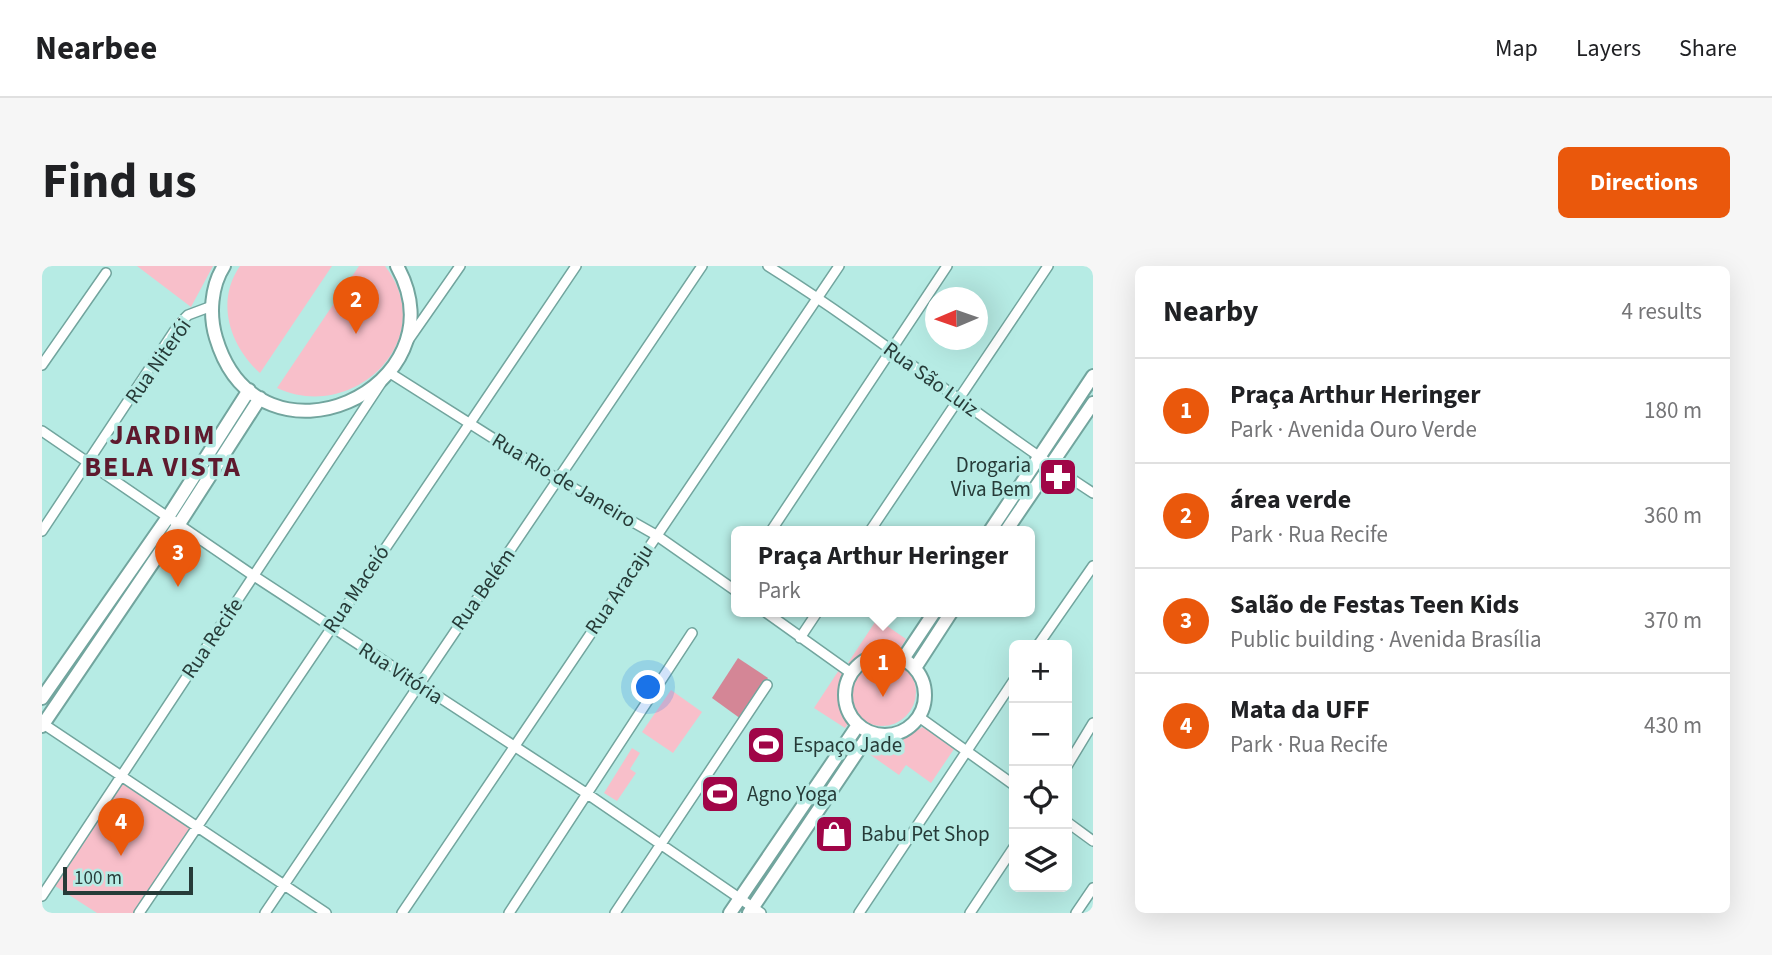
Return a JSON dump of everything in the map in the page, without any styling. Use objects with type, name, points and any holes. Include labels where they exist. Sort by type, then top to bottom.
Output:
[{"type":"street","points":[[224,266],[212,306],[213,330],[220,353],[232,373],[254,394],[291,410],[324,411],[356,401],[386,377],[404,345],[460,266]]},
{"type":"street","points":[[397,266],[409,298],[409,322],[404,345]]},
{"type":"street","name":"Rua Maceió","points":[[139,913],[576,266]]},
{"type":"street","name":"Rua Belém","points":[[265,913],[702,266]]},
{"type":"street","name":"Rua São Luiz","points":[[768,266],[818,297],[1038,457],[1093,493]]},
{"type":"street","name":"Rua Aracaju","points":[[402,913],[839,266]]},
{"type":"street","points":[[774,526],[947,266]]},
{"type":"street","points":[[873,526],[1048,266]]},
{"type":"street","points":[[42,365],[106,273]]},
{"type":"street","name":"Rua Niterói","points":[[42,531],[89,465],[179,324],[199,309],[212,306]]},
{"type":"street","points":[[993,526],[1093,376]]},
{"type":"street","name":"Rua Rio de Janeiro","points":[[386,377],[469,421],[559,480],[656,535],[731,584]]},
{"type":"street","name":"Rua Recife","points":[[42,895],[386,377]]},
{"type":"street","points":[[254,394],[42,724],[326,913]]},
{"type":"street","points":[[1009,526],[1093,403]]},
{"type":"street","name":"Rua Vitória","points":[[42,431],[254,576],[660,842],[754,911]]},
{"type":"street","points":[[42,698],[174,521]]},
{"type":"street","points":[[1041,640],[1093,566]]},
{"type":"street","points":[[772,617],[851,673]]},
{"type":"street","points":[[800,638],[814,617]]},
{"type":"street","points":[[903,659],[931,617]]},
{"type":"street","points":[[915,668],[948,617]]},
{"type":"street","points":[[509,913],[692,633]]},
{"type":"street","points":[[878,655],[903,659],[915,668],[924,686],[925,697],[919,717],[912,726],[892,735],[870,733],[858,725],[846,706],[844,694],[851,673],[863,661],[878,655]]},
{"type":"street","points":[[615,913],[767,685]]},
{"type":"street","points":[[859,913],[1009,687]]},
{"type":"street","points":[[919,717],[1009,782]]},
{"type":"street","points":[[1072,758],[1093,723]]},
{"type":"street","points":[[730,913],[858,725]]},
{"type":"street","points":[[754,911],[870,733]]},
{"type":"street","points":[[1072,826],[1093,841]]},
{"type":"street","points":[[970,913],[1009,854]]},
{"type":"street","points":[[1076,913],[1093,888]]},
{"type":"shaded area","points":[[137,266],[213,266],[191,307]]},
{"type":"shaded area","points":[[240,266],[332,266],[260,373],[241,350],[229,323],[228,294]]},
{"type":"shaded area","points":[[359,266],[385,266],[400,293],[403,321],[396,346],[381,368],[360,384],[335,394],[306,396],[277,388]]},
{"type":"shaded area","points":[[877,619],[906,639],[898,653],[872,651],[851,665],[848,663]]},
{"type":"shaded area","points":[[738,658],[768,678],[741,719],[712,698]]},
{"type":"shaded area","points":[[882,658],[895,661],[906,668],[913,679],[916,692],[913,705],[906,716],[895,723],[882,726],[869,723],[858,716],[851,705],[848,692],[851,679],[858,668],[869,661]]},
{"type":"shaded area","points":[[839,670],[844,673],[839,697],[849,722],[845,728],[814,708]]},
{"type":"shaded area","points":[[671,690],[702,712],[673,753],[642,732]]},
{"type":"shaded area","points":[[923,727],[954,749],[931,783],[906,765],[899,775],[865,751],[880,740],[902,738]]},
{"type":"shaded area","points":[[632,748],[640,753],[630,769],[636,773],[617,801],[604,793]]},
{"type":"shaded area","points":[[120,781],[191,829],[135,913],[97,913],[52,884]]},
{"type":"place","name":"área verde","points":[[356,334]]},
{"type":"place","name":"Drogaria Viva Bem","points":[[1058,477]]},
{"type":"place","name":"Salão de Festas Teen Kids","points":[[178,587]]},
{"type":"place","name":"Praça Arthur Heringer","points":[[883,697]]},
{"type":"place","name":"Espaço Jade","points":[[766,745]]},
{"type":"place","name":"Agno Yoga","points":[[720,794]]},
{"type":"place","name":"Babu Pet Shop","points":[[834,834]]},
{"type":"place","name":"Mata da UFF","points":[[121,856]]},
{"type":"district","name":"JARDIM BELA VISTA","points":[[163,451]]}]
